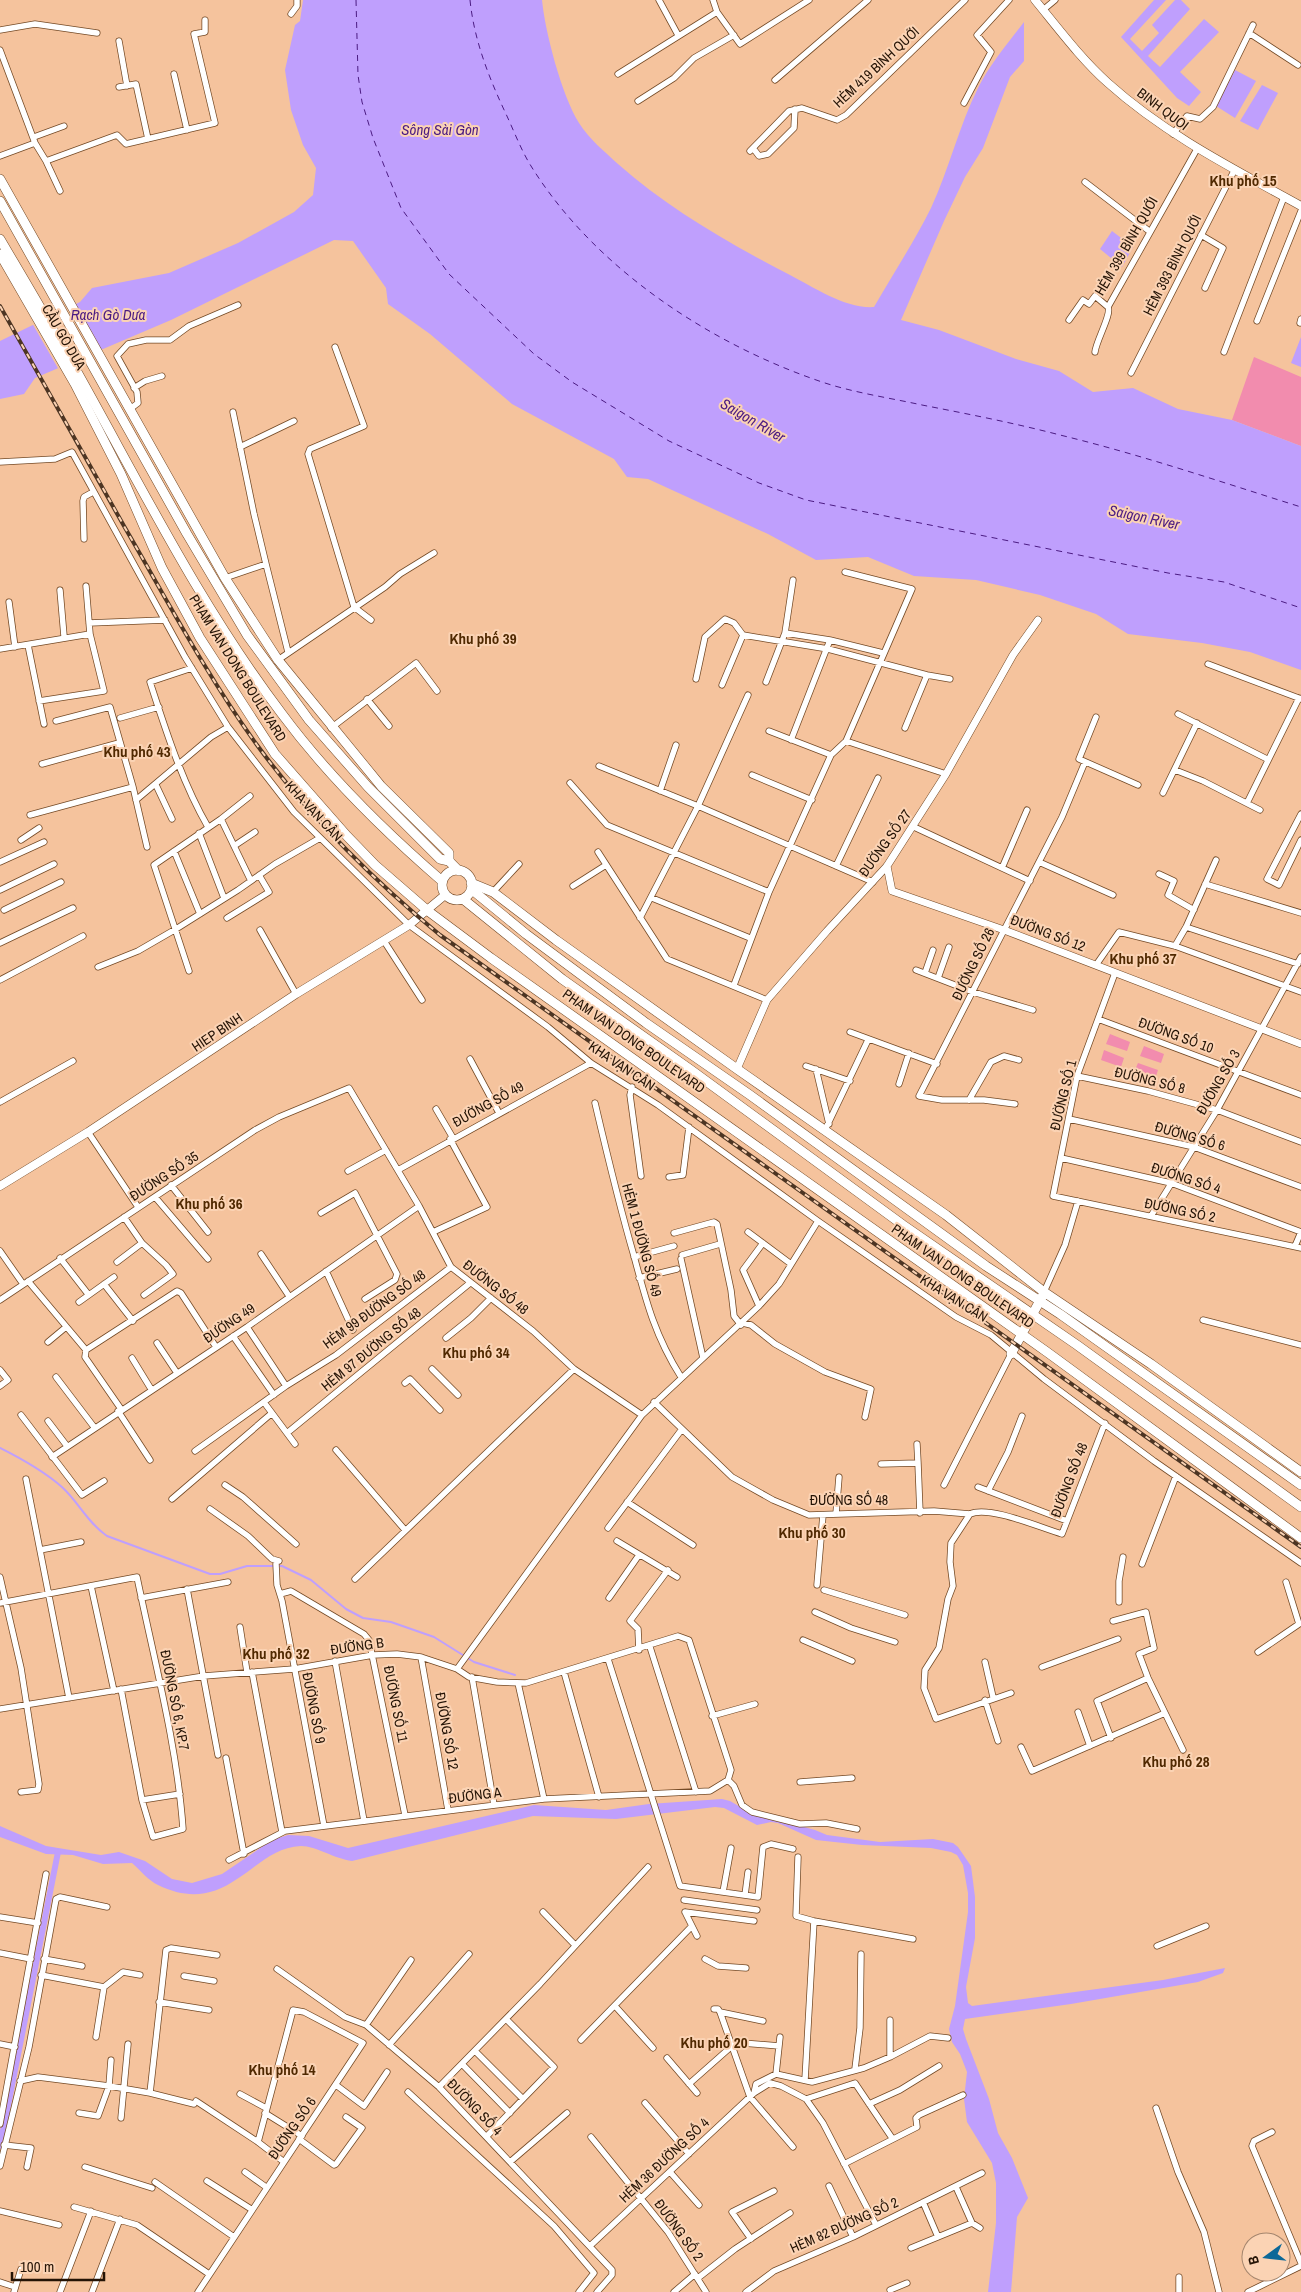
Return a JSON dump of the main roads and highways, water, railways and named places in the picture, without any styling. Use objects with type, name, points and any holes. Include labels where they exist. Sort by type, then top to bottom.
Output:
[{"type":"main road","name":"BINH QUOI","points":[[1035,0],[1072,46],[1108,82],[1174,134],[1197,149],[1301,206]]},
{"type":"main road","points":[[0,179],[56,289]]},
{"type":"main road","points":[[0,201],[56,289]]},
{"type":"main road","points":[[0,239],[32,303]]},
{"type":"main road","points":[[0,254],[32,303]]},
{"type":"main road","name":"CẦU GÒ DƯA","points":[[56,289],[105,366]]},
{"type":"main road","name":"CẦU GÒ DƯA","points":[[56,289],[96,371]]},
{"type":"main road","name":"CẦU GÒ DƯA","points":[[32,303],[78,382]]},
{"type":"main road","name":"PHAM VAN DONG BOULEVARD","points":[[105,366],[226,578],[278,660],[331,728],[380,786],[444,847],[449,853],[449,861]]},
{"type":"main road","name":"PHAM VAN DONG BOULEVARD","points":[[96,371],[214,581],[277,678],[309,720],[368,787],[440,859],[449,861],[459,871]]},
{"type":"main road","points":[[78,382],[99,431]]},
{"type":"main road","name":"PHAM VAN DONG BOULEVARD","points":[[78,382],[90,396],[192,576],[251,670],[282,714],[365,810],[414,859],[442,882]]},
{"type":"main road","points":[[90,396],[99,431]]},
{"type":"main road","name":"PHAM VAN DONG BOULEVARD","points":[[99,431],[121,474],[162,568],[195,630],[275,754],[346,836],[428,911],[1022,1335],[1301,1538]]},
{"type":"main road","points":[[459,871],[467,875],[471,886],[463,899],[453,900],[445,895],[442,882],[448,874],[459,871]]},
{"type":"main road","points":[[471,886],[493,892],[556,940],[737,1069],[827,1127],[946,1215],[1044,1292],[1151,1364],[1301,1472]]},
{"type":"main road","name":"PHAM VAN DONG BOULEVARD","points":[[471,886],[526,934],[646,1023],[750,1095],[986,1266],[1163,1386],[1301,1485]]},
{"type":"main road","name":"HIEP BINH","points":[[0,1184],[88,1132],[296,994],[409,925],[445,895]]},
{"type":"main road","name":"PHAM VAN DONG BOULEVARD","points":[[463,899],[562,979],[691,1070],[903,1225],[1033,1315],[1301,1507]]},
{"type":"main road","points":[[1011,1354],[1044,1292]]},
{"type":"water","name":"Sông Sài Gòn","points":[[303,0],[542,0],[551,46],[566,97],[579,123],[597,145],[658,196],[701,225],[820,291],[842,301],[863,307],[874,307],[918,233],[931,208],[965,117],[978,88],[994,62],[1024,22],[1024,61],[1010,77],[983,148],[965,177],[944,221],[901,320],[939,330],[1016,359],[1059,371],[1093,392],[1133,388],[1178,409],[1232,420],[1301,446],[1301,670],[1250,652],[1202,643],[1128,634],[1096,614],[1040,595],[976,580],[914,576],[868,557],[816,560],[768,534],[648,479],[627,477],[614,459],[512,404],[430,334],[388,304],[386,288],[353,241],[334,240],[171,320],[35,378],[24,394],[0,399],[0,341],[80,302],[92,288],[169,273],[238,243],[294,212],[313,195],[316,168],[303,145],[291,110],[285,70],[295,25],[300,21]]},
{"type":"water","points":[[1154,0],[1166,0],[1130,39],[1142,51],[1159,33],[1152,25],[1175,0],[1181,0],[1190,9],[1148,56],[1160,67],[1204,19],[1219,32],[1180,72],[1201,92],[1189,106],[1177,98],[1121,37]]},
{"type":"water","points":[[1235,70],[1256,81],[1235,118],[1216,106]]},
{"type":"water","points":[[1262,85],[1278,93],[1258,130],[1240,121]]},
{"type":"water","points":[[1112,231],[1133,247],[1122,267],[1100,249]]},
{"type":"water","points":[[1301,337],[1301,367],[1291,363]]},
{"type":"water","points":[[722,1799],[730,1801],[749,1812],[827,1835],[880,1842],[933,1839],[953,1843],[958,1847],[971,1866],[975,1897],[975,1938],[966,1987],[968,2003],[972,2006],[1163,1980],[1225,1968],[1223,1973],[1198,1982],[1071,2004],[965,2019],[963,2029],[989,2099],[998,2133],[1012,2158],[1028,2198],[1017,2217],[1011,2292],[988,2292],[996,2223],[996,2183],[992,2163],[967,2122],[964,2099],[967,2072],[960,2054],[952,2042],[949,2029],[955,2006],[968,1912],[968,1893],[963,1865],[957,1855],[951,1852],[931,1848],[862,1845],[816,1840],[778,1823],[771,1822],[757,1825],[724,1808],[715,1807],[616,1819],[533,1816],[352,1861],[307,1847],[291,1847],[274,1853],[218,1890],[189,1894],[169,1890],[155,1883],[132,1863],[103,1864],[73,1855],[46,1854],[0,1837],[0,1826],[46,1846],[101,1855],[119,1852],[145,1861],[172,1879],[192,1883],[222,1874],[272,1840],[288,1835],[309,1836],[348,1848],[534,1805],[606,1810],[649,1804]]},
{"type":"waterway","points":[[0,1448],[33,1466],[56,1482],[69,1494],[94,1525],[107,1536],[210,1574],[220,1574],[247,1566],[282,1566],[311,1580],[346,1609],[363,1618],[391,1622],[434,1637],[474,1662],[515,1675]]},
{"type":"waterway","points":[[0,2146],[58,1852]]},
{"type":"railway","points":[[0,306],[172,610],[221,692],[257,745],[298,797],[342,846],[390,892],[440,935],[1301,1547]]},
{"type":"district","name":"Khu phố 15","points":[[1243,180]]},
{"type":"district","name":"Khu phố 39","points":[[483,638]]},
{"type":"district","name":"Khu phố 43","points":[[137,751]]},
{"type":"district","name":"Khu phố 37","points":[[1143,958]]},
{"type":"district","name":"Khu phố 36","points":[[209,1203]]},
{"type":"district","name":"Khu phố 34","points":[[476,1352]]},
{"type":"district","name":"Khu phố 30","points":[[812,1532]]},
{"type":"district","name":"Khu phố 32","points":[[276,1653]]},
{"type":"district","name":"Khu phố 28","points":[[1176,1761]]},
{"type":"district","name":"Khu phố 20","points":[[714,2042]]},
{"type":"district","name":"Khu phố 14","points":[[282,2069]]},
{"type":"water label","name":"Rạch Gò Dưa","points":[[108,314]]},
{"type":"water label","name":"Saigon River","points":[[753,420]]},
{"type":"water label","name":"Saigon River","points":[[1144,517]]}]
